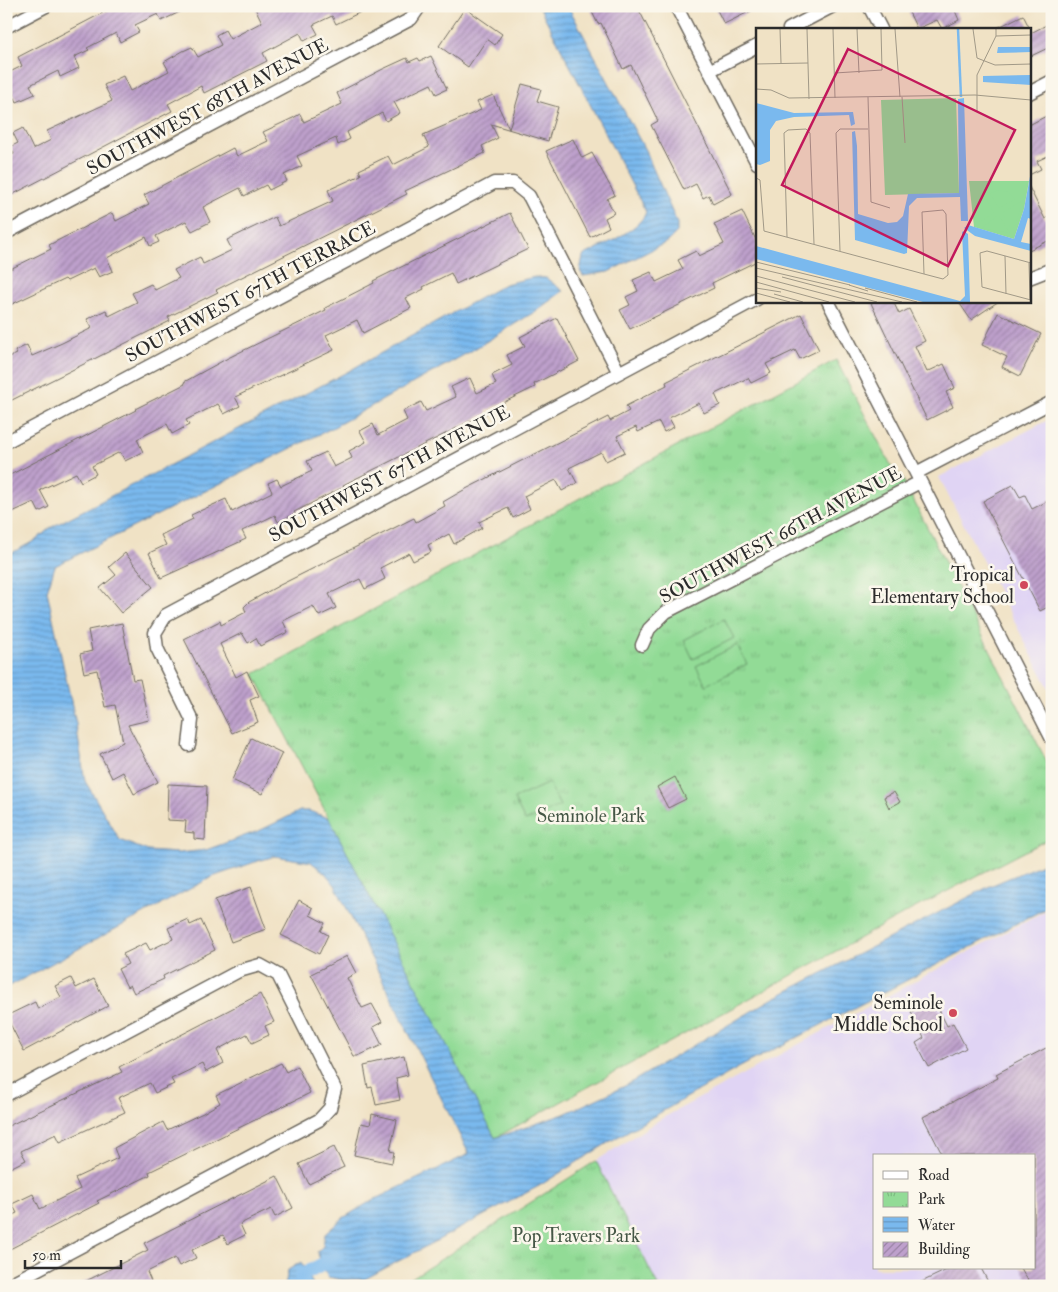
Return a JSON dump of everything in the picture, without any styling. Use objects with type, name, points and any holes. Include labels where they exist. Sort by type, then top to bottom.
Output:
[{"type":"street","points":[[6,27],[46,6]]},
{"type":"street","name":"SOUTHWEST 68TH AVENUE","points":[[6,233],[411,19],[420,6]]},
{"type":"street","points":[[676,6],[756,161]]},
{"type":"street","points":[[792,28],[833,6]]},
{"type":"street","points":[[869,6],[880,28]]},
{"type":"street","points":[[709,71],[756,47]]},
{"type":"street","points":[[1030,92],[1052,81]]},
{"type":"street","name":"SOUTHWEST 67TH TERRACE","points":[[6,442],[494,183],[513,183],[529,196],[618,371]]},
{"type":"street","points":[[1030,278],[1052,269]]},
{"type":"street","name":"SOUTHWEST 67TH AVENUE","points":[[189,746],[192,720],[157,648],[155,633],[166,615],[618,371],[756,300]]},
{"type":"street","points":[[829,302],[1052,739]]},
{"type":"street","name":"SOUTHWEST 66TH AVENUE","points":[[642,645],[649,629],[666,612],[918,478],[1052,402]]},
{"type":"street","points":[[6,1095],[239,971],[260,965],[278,975],[335,1089],[330,1108],[319,1120],[6,1286]]},
{"type":"shaded area","name":"Tropical Elementary School","points":[[1052,418],[1052,694],[939,477]]},
{"type":"shaded area","name":"Seminole Middle School","points":[[1052,907],[1052,1286],[658,1286],[596,1161],[659,1120]]},
{"type":"green space","name":"Seminole Park","points":[[836,360],[896,475],[900,474],[1052,772],[1052,837],[911,910],[495,1138],[254,674]],"holes":[[[845,504],[724,572],[722,567]]]},
{"type":"green space","points":[[724,619],[734,638],[693,659],[684,640]]},
{"type":"green space","points":[[737,645],[747,664],[706,685],[696,666]]},
{"type":"green space","points":[[549,783],[560,806],[525,821],[514,799]]},
{"type":"green space","name":"Pop Travers Park","points":[[596,1161],[658,1286],[399,1286]]},
{"type":"water","points":[[539,6],[568,6],[645,150],[677,223],[677,232],[667,242],[608,272],[583,276],[580,271],[583,256],[628,231],[642,219],[646,212]]},
{"type":"water","points":[[535,277],[546,278],[563,291],[536,311],[471,351],[332,428],[55,566],[47,591],[76,724],[85,781],[120,840],[148,851],[178,853],[206,850],[261,830],[300,811],[309,811],[329,818],[495,1138],[564,1114],[625,1086],[772,999],[990,886],[1052,860],[1052,905],[740,1067],[614,1139],[539,1186],[365,1279],[343,1280],[328,1277],[317,1252],[323,1246],[325,1234],[343,1218],[373,1200],[469,1154],[335,885],[326,874],[311,862],[275,856],[212,877],[6,988],[6,556],[36,540],[50,528],[347,372],[505,284]]},
{"type":"water","points":[[301,1262],[314,1286],[285,1286],[288,1270]]},
{"type":"building","points":[[116,6],[192,6],[161,21],[158,14],[135,25],[139,32],[120,42],[116,33],[87,48],[89,50],[74,57],[79,68],[60,77],[58,71],[30,85],[35,94],[17,102],[6,79],[6,74],[22,66],[18,57]]},
{"type":"building","points":[[254,6],[373,6],[336,24],[332,16],[313,25],[318,34],[304,41],[300,33],[263,53],[267,61],[204,93],[201,86],[168,104],[172,111],[6,198],[6,158],[14,154],[10,147],[18,143],[13,133],[23,128],[33,149],[51,140],[47,131],[112,101],[104,85],[123,76],[130,91],[169,71],[164,62],[183,51],[192,47],[198,57],[221,45],[216,35],[225,30],[230,39],[262,22]]},
{"type":"building","points":[[598,6],[637,6],[732,194],[713,204],[709,195],[703,198],[696,184],[684,190],[651,125],[658,121],[631,65],[623,69],[601,23],[598,24],[591,10]]},
{"type":"building","points":[[715,6],[761,6],[724,24]]},
{"type":"building","points":[[906,6],[953,6],[959,20],[944,28],[941,28],[937,20],[917,28]]},
{"type":"building","points":[[465,8],[502,34],[495,45],[487,39],[468,67],[439,46]]},
{"type":"building","points":[[1023,15],[1030,28],[997,28]]},
{"type":"building","points":[[1052,22],[1052,46],[1030,57],[1030,33]]},
{"type":"building","points":[[431,56],[447,89],[436,94],[431,84],[394,102],[400,113],[386,121],[382,113],[347,132],[350,139],[338,145],[336,138],[297,156],[302,166],[284,175],[287,181],[269,190],[266,185],[244,196],[240,188],[203,207],[210,222],[192,231],[186,221],[156,236],[159,242],[150,246],[146,237],[107,258],[113,271],[99,277],[94,268],[67,281],[65,279],[6,307],[6,271],[51,249],[49,245],[112,213],[116,221],[149,204],[144,195],[233,148],[237,156],[268,141],[263,132],[300,114],[304,122],[342,104],[337,93],[383,69],[407,58],[409,62],[418,58],[420,61]]},
{"type":"building","points":[[522,84],[541,89],[537,101],[558,107],[548,141],[491,124],[498,138],[482,146],[485,153],[405,191],[407,194],[216,290],[218,292],[168,317],[170,321],[6,403],[6,359],[17,354],[15,351],[27,345],[32,356],[62,343],[92,328],[87,319],[106,310],[109,316],[137,302],[132,293],[151,284],[155,290],[179,278],[174,270],[200,257],[203,264],[232,250],[227,240],[275,217],[279,226],[333,201],[328,190],[361,175],[359,170],[388,156],[393,165],[429,147],[423,135],[481,110],[477,102],[493,95],[509,129]]},
{"type":"building","points":[[1052,113],[1052,154],[1037,161],[1041,169],[1030,174],[1030,124]]},
{"type":"building","points":[[573,139],[582,158],[592,153],[615,195],[607,199],[614,213],[605,218],[609,227],[590,237],[546,151]]},
{"type":"building","points":[[1030,189],[1045,219],[1052,215],[1052,239],[1030,250]]},
{"type":"building","points":[[742,211],[756,240],[756,261],[712,283],[714,288],[630,329],[620,310],[630,305],[626,297],[638,291],[633,280],[651,272],[656,282],[683,269],[678,260],[696,251],[699,256],[724,244],[714,224]]},
{"type":"building","points":[[510,213],[528,249],[456,284],[451,273],[423,287],[424,289],[406,298],[411,308],[363,333],[357,320],[326,335],[334,350],[235,397],[240,406],[224,414],[218,404],[186,420],[189,425],[172,434],[167,424],[137,439],[143,452],[125,461],[120,452],[92,466],[96,474],[81,482],[76,473],[40,490],[49,507],[39,512],[34,502],[6,515],[6,477],[185,384],[184,382],[228,358],[326,310],[325,308],[374,283],[373,281]]},
{"type":"building","points":[[870,302],[893,302],[899,314],[909,309],[925,341],[915,346],[927,372],[944,364],[955,388],[946,392],[953,407],[927,420]]},
{"type":"building","points":[[959,302],[998,302],[971,320]]},
{"type":"building","points":[[998,313],[1041,334],[1020,376],[1002,367],[1007,357],[982,345]]},
{"type":"building","points":[[801,314],[819,350],[800,359],[795,350],[766,364],[771,373],[751,383],[748,378],[715,394],[720,405],[704,413],[699,403],[669,418],[674,427],[664,432],[659,422],[638,432],[636,427],[617,436],[625,452],[606,461],[601,452],[569,468],[577,483],[562,491],[556,480],[524,496],[530,509],[513,518],[508,508],[479,522],[482,528],[454,544],[449,534],[428,545],[431,552],[413,561],[409,553],[380,568],[385,579],[365,589],[360,579],[329,594],[336,608],[319,616],[313,606],[283,621],[288,632],[260,646],[256,638],[248,643],[242,633],[220,644],[236,677],[247,671],[259,696],[250,700],[258,722],[232,733],[184,639],[220,621],[221,625],[246,612],[244,607],[249,602],[280,585],[414,518],[416,522],[445,506],[443,502],[462,491],[608,417],[610,421],[629,411],[626,406],[667,385],[666,382]]},
{"type":"building","points":[[557,318],[579,361],[534,384],[535,387],[486,411],[487,413],[343,485],[344,487],[294,512],[295,514],[278,522],[275,515],[242,531],[246,539],[161,578],[149,553],[166,545],[161,535],[193,519],[191,515],[226,499],[232,512],[272,492],[268,483],[277,479],[281,486],[312,471],[307,461],[326,452],[334,467],[352,458],[349,451],[366,442],[360,431],[373,424],[378,435],[407,420],[403,411],[421,402],[426,411],[456,397],[451,387],[470,378],[477,393],[496,384],[492,375],[512,365],[507,355],[525,346],[520,337]]},
{"type":"building","points":[[1013,485],[1020,497],[1025,495],[1032,509],[1052,499],[1052,605],[1040,611],[983,501]]},
{"type":"building","points":[[125,553],[153,587],[121,613],[100,588],[116,575],[109,567]]},
{"type":"building","points":[[122,623],[133,680],[140,679],[149,720],[128,725],[158,782],[134,794],[123,772],[112,778],[100,754],[123,742],[115,705],[105,707],[97,670],[84,673],[80,654],[92,651],[88,630]]},
{"type":"building","points":[[251,738],[282,753],[262,794],[232,780]]},
{"type":"building","points":[[675,777],[686,799],[668,808],[657,787]]},
{"type":"building","points":[[168,784],[207,786],[205,840],[194,839],[194,833],[185,832],[186,821],[167,820]]},
{"type":"building","points":[[894,792],[900,802],[889,808],[884,797]]},
{"type":"building","points":[[251,887],[266,929],[231,942],[215,900]]},
{"type":"building","points":[[299,900],[313,908],[310,915],[325,923],[321,931],[328,935],[319,954],[281,935]]},
{"type":"building","points":[[188,919],[190,925],[201,920],[215,950],[163,976],[164,979],[134,993],[130,985],[127,987],[118,969],[128,964],[123,954],[146,943],[150,950],[173,939],[168,928]]},
{"type":"building","points":[[347,956],[356,973],[347,978],[362,1008],[372,1004],[382,1022],[373,1027],[382,1045],[358,1056],[354,1056],[311,974]]},
{"type":"building","points":[[71,978],[76,988],[94,979],[108,1006],[24,1051],[6,1016],[35,1002],[38,1009],[61,997],[55,986]]},
{"type":"building","points":[[260,994],[274,1022],[265,1026],[269,1035],[252,1043],[247,1034],[217,1050],[223,1063],[206,1072],[202,1064],[171,1079],[174,1084],[155,1093],[150,1083],[118,1098],[125,1112],[60,1142],[56,1134],[21,1151],[26,1160],[6,1170],[6,1127],[122,1072],[119,1067]]},
{"type":"building","points":[[934,1000],[947,1026],[953,1023],[966,1048],[929,1068],[916,1043],[924,1038],[911,1012]]},
{"type":"building","points":[[1046,1048],[1052,1059],[1052,1286],[1031,1286],[1022,1270],[1036,1270],[1036,1154],[942,1154],[923,1117],[998,1078],[996,1074]]},
{"type":"building","points":[[404,1057],[408,1075],[396,1078],[400,1100],[376,1105],[372,1087],[368,1088],[364,1066]]},
{"type":"building","points":[[281,1063],[286,1072],[297,1066],[310,1093],[149,1172],[150,1175],[97,1201],[99,1203],[6,1251],[6,1218],[17,1213],[12,1204],[33,1194],[40,1209],[80,1189],[75,1178],[118,1158],[114,1148],[163,1122],[167,1130],[203,1113],[220,1103],[216,1095]]},
{"type":"building","points":[[372,1114],[397,1120],[390,1151],[394,1152],[392,1163],[354,1155],[361,1123],[370,1125]]},
{"type":"building","points":[[334,1147],[344,1167],[309,1184],[299,1164]]},
{"type":"building","points":[[277,1176],[293,1208],[275,1217],[271,1209],[240,1224],[245,1235],[227,1244],[223,1235],[192,1250],[196,1258],[179,1266],[175,1258],[147,1272],[153,1286],[76,1286],[148,1250],[144,1243]]},
{"type":"building","points":[[947,1270],[982,1270],[990,1286],[913,1286]]},
{"type":"waterway","points":[[303,1286],[301,1276],[338,1256]]},
{"type":"place","name":"Tropical Elementary School","points":[[1024,585]]},
{"type":"place","name":"Seminole Middle School","points":[[953,1013]]}]
